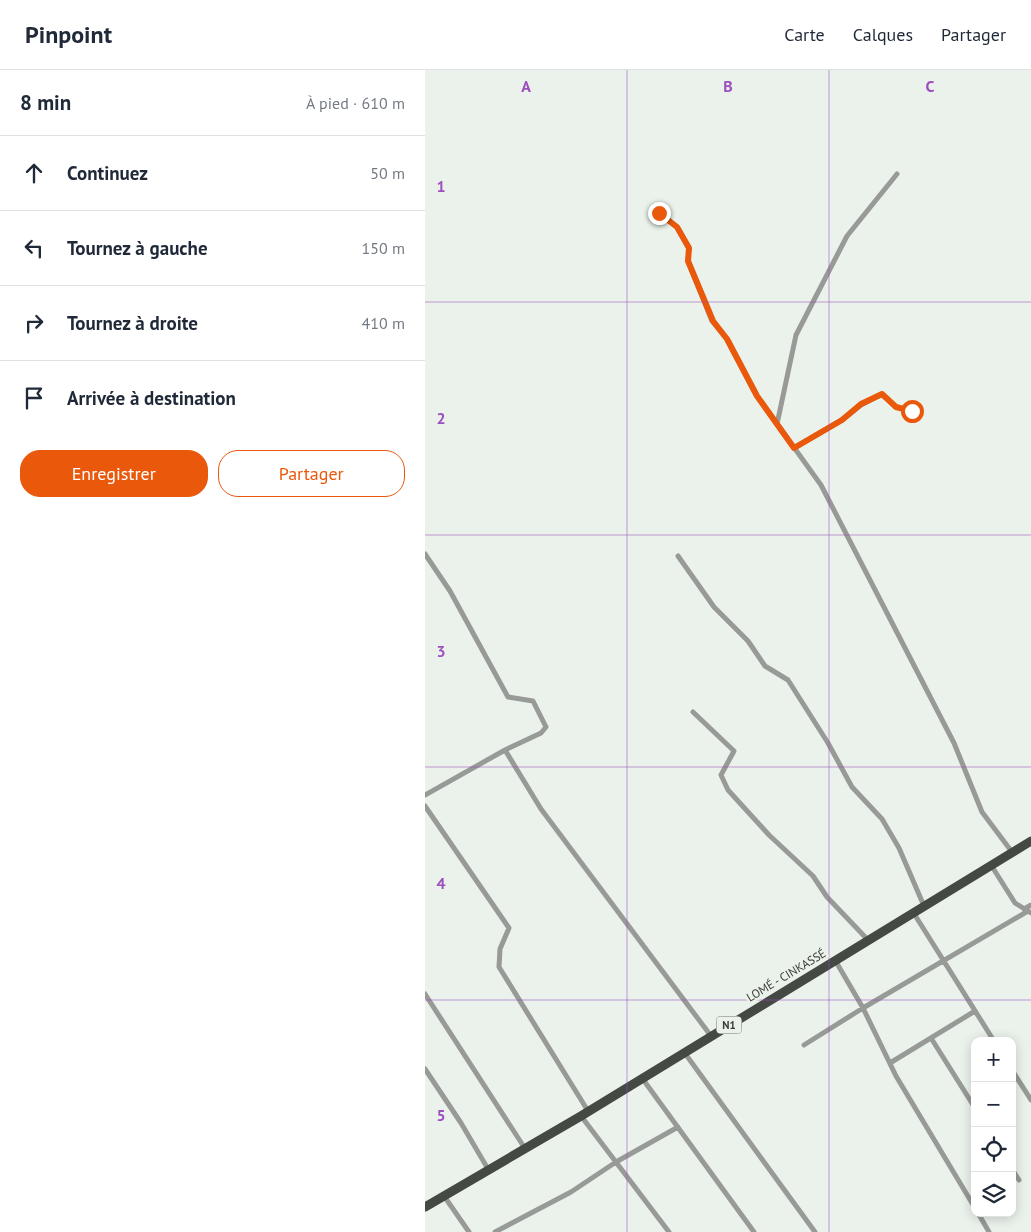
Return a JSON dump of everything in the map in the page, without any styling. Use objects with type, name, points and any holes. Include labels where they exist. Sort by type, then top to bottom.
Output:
[{"type":"highway","name":"LOMÉ - CINKASSÉ","points":[[425,1207],[584,1113],[1031,841]]},
{"type":"street","points":[[777,424],[796,335],[847,236],[897,174]]},
{"type":"street","points":[[659,213],[677,227],[689,248],[688,261],[713,321],[727,339],[757,396],[821,485],[831,503],[954,743],[981,812],[1012,852]]},
{"type":"street","points":[[794,448],[842,420],[861,404],[882,394],[896,407],[912,411]]},
{"type":"street","points":[[425,554],[450,591],[508,697],[533,701],[546,727],[541,733],[505,750],[425,795]]},
{"type":"street","points":[[678,556],[714,607],[748,641],[765,666],[788,680],[828,743],[852,787],[882,819],[899,848],[924,906]]},
{"type":"street","points":[[693,712],[734,751],[721,774],[728,790],[769,835],[813,876],[827,897],[868,940]]},
{"type":"street","points":[[505,750],[541,809],[711,1036]]},
{"type":"street","points":[[425,806],[509,928],[500,949],[499,967],[584,1113],[616,1162],[669,1232]]},
{"type":"street","points":[[991,865],[1015,903],[1028,911]]},
{"type":"street","points":[[804,1046],[863,1008],[1028,911],[1031,905]]},
{"type":"street","points":[[913,912],[992,1037]]},
{"type":"street","points":[[835,960],[863,1008],[889,1063],[971,1201]]},
{"type":"street","points":[[425,994],[524,1148]]},
{"type":"street","points":[[889,1063],[975,1010]]},
{"type":"street","points":[[931,1038],[971,1102]]},
{"type":"street","points":[[684,1052],[815,1232]]},
{"type":"street","points":[[425,1069],[461,1123],[488,1169]]},
{"type":"street","points":[[1016,1076],[1031,1100]]},
{"type":"street","points":[[641,1078],[755,1232]]},
{"type":"street","points":[[495,1232],[571,1192],[616,1162],[678,1127]]},
{"type":"street","points":[[1014,1172],[1019,1180]]},
{"type":"street","points":[[444,1195],[469,1232]]},
{"type":"street","points":[[980,1217],[989,1232]]},
{"type":"route","points":[[659,213],[677,227],[689,248],[688,261],[713,321],[727,339],[757,396],[794,448],[842,420],[861,404],[882,394],[896,407],[912,411]]}]
